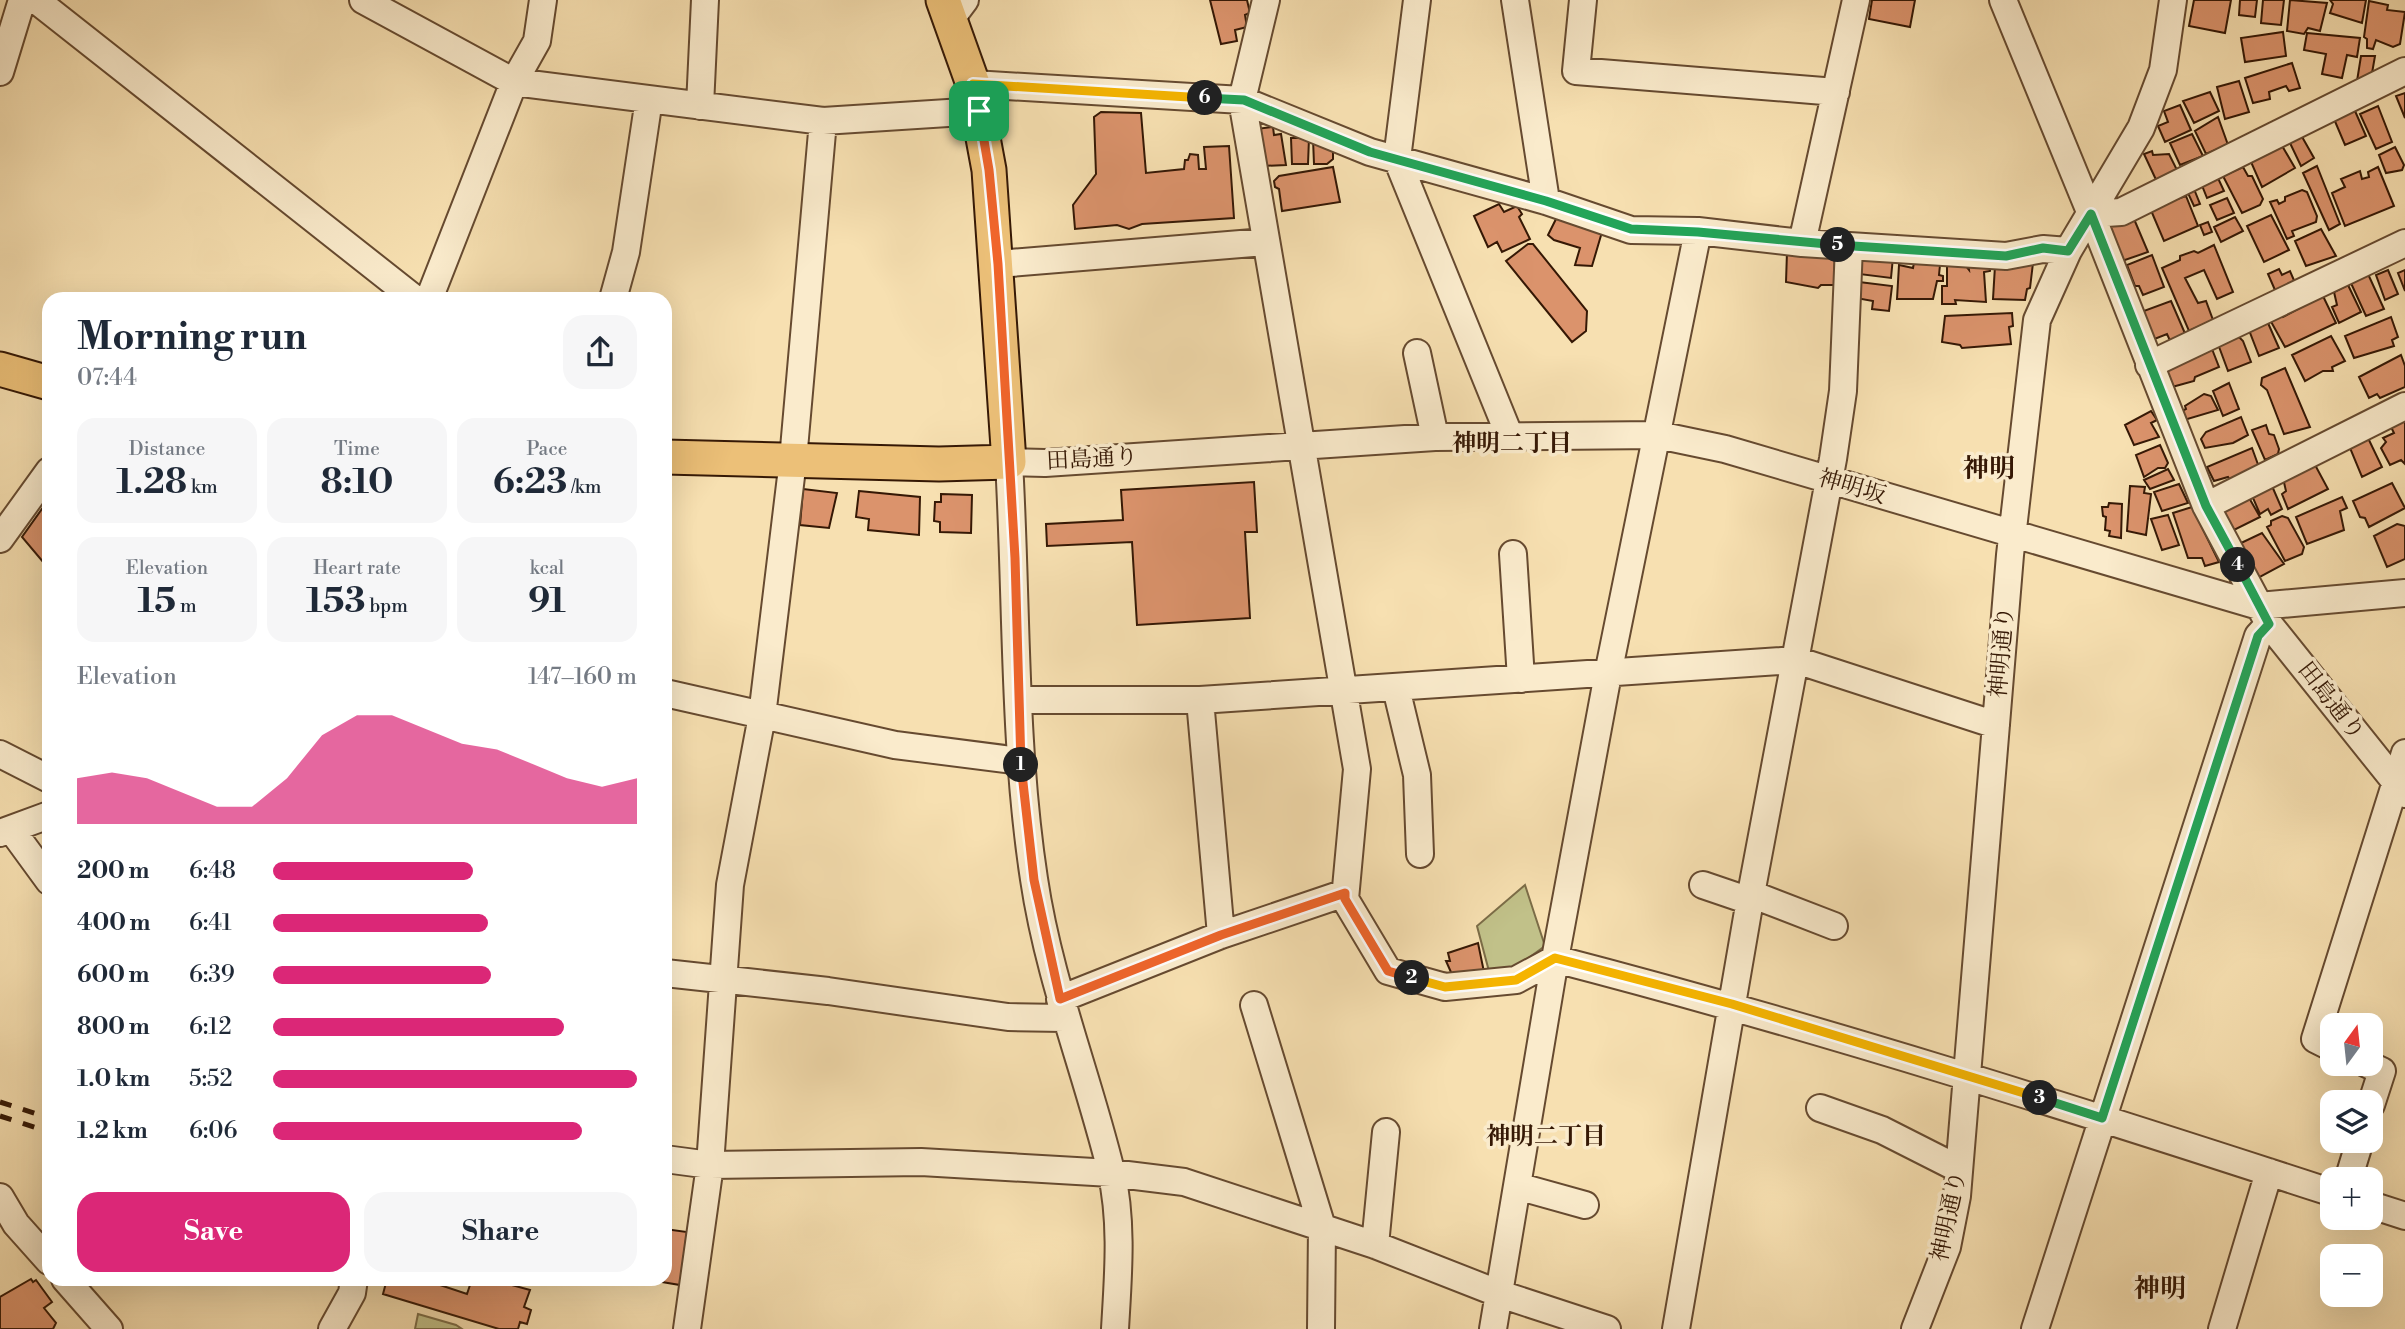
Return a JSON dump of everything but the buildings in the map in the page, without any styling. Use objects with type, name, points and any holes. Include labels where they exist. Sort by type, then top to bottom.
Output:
[{"type":"main road","points":[[953,7],[976,98],[989,170],[998,264],[1009,462]]},
{"type":"main road","points":[[0,369],[42,381]]},
{"type":"main road","name":"田島通り","points":[[672,457],[939,464],[1009,462]]},
{"type":"street","points":[[0,72],[22,0]]},
{"type":"street","points":[[36,0],[406,292]]},
{"type":"street","points":[[363,0],[513,82],[823,121],[976,98],[1242,100],[1370,152],[1546,201],[1631,229],[2006,256],[2043,248],[2068,251]]},
{"type":"street","points":[[432,292],[513,82],[537,41],[543,0]]},
{"type":"street","points":[[700,106],[705,0]]},
{"type":"street","points":[[1266,0],[1242,100],[1357,769],[1345,899],[1388,971],[1445,987],[1516,980],[1555,958],[1732,1004],[1966,1074],[2320,1189]]},
{"type":"street","points":[[1417,0],[1397,159],[1510,437]]},
{"type":"street","points":[[1515,0],[1546,201]]},
{"type":"street","points":[[1583,0],[1576,71],[1836,92]]},
{"type":"street","points":[[1802,243],[1856,0]]},
{"type":"street","name":"田島通り","points":[[2003,0],[2206,506],[2264,615],[2400,789]]},
{"type":"street","name":"神明通り","points":[[1915,1329],[1947,1247],[1959,1169],[1989,839],[2012,534],[2037,320],[2068,251],[2141,128],[2159,82],[2173,15],[2173,0]]},
{"type":"street","points":[[2091,214],[2121,212],[2405,71]]},
{"type":"street","points":[[615,292],[626,252],[649,99]]},
{"type":"street","points":[[687,1329],[710,1165],[730,885],[762,716],[793,460],[823,121]]},
{"type":"street","points":[[1493,1329],[1555,958],[1608,674],[1698,232]]},
{"type":"street","points":[[998,264],[1265,242]]},
{"type":"street","points":[[2149,365],[2405,243]]},
{"type":"street","points":[[1676,1329],[1750,897],[1829,481],[1843,391],[1849,246]]},
{"type":"street","points":[[1417,353],[1435,438]]},
{"type":"street","points":[[2206,506],[2405,406]]},
{"type":"street","name":"神明坂","points":[[1435,438],[1658,435],[1725,449],[2012,534],[2264,615]]},
{"type":"street","name":"田島通り","points":[[1009,462],[1435,438]]},
{"type":"street","points":[[1009,462],[1020,761],[1034,880],[1062,1008],[1111,1173],[1120,1252],[1115,1329]]},
{"type":"street","points":[[0,539],[42,481]]},
{"type":"street","points":[[1513,554],[1521,679]]},
{"type":"street","points":[[2035,1329],[2264,615],[2405,593]]},
{"type":"street","points":[[1019,701],[1200,700],[1796,660],[1996,724]]},
{"type":"street","points":[[1396,688],[1417,775],[1420,854]]},
{"type":"street","points":[[672,695],[895,744],[1020,761]]},
{"type":"street","points":[[1200,700],[1221,935]]},
{"type":"street","points":[[2324,1013],[2400,789],[2405,753]]},
{"type":"street","points":[[0,754],[42,775]]},
{"type":"street","points":[[42,818],[5,831],[42,873]]},
{"type":"street","points":[[1703,885],[1750,897],[1834,926]]},
{"type":"street","points":[[672,974],[828,991],[1008,1017],[1062,1008],[1221,935],[1345,893]]},
{"type":"street","points":[[1254,1005],[1322,1227],[1321,1329]]},
{"type":"street","points":[[2320,1024],[2315,1039],[2320,1042]]},
{"type":"street","points":[[1820,1108],[1882,1130],[1959,1169]]},
{"type":"street","points":[[1375,1245],[1385,1132]]},
{"type":"street","points":[[672,1160],[710,1165],[921,1162],[1111,1173],[1184,1182],[1375,1245],[1500,1294],[1607,1329]]},
{"type":"street","points":[[2222,1329],[2269,1172]]},
{"type":"street","points":[[1517,1186],[1585,1205]]},
{"type":"street","points":[[0,1197],[8,1230],[42,1256]]},
{"type":"street","points":[[2383,1209],[2405,1216]]},
{"type":"street","points":[[71,1286],[109,1329]]},
{"type":"street","points":[[332,1329],[352,1293],[353,1286]]},
{"type":"green space","points":[[1525,885],[1545,946],[1509,972],[1490,975],[1477,926]]},
{"type":"green space","points":[[418,1314],[456,1325],[462,1329],[415,1329]]},
{"type":"railway","points":[[0,1102],[42,1116]]},
{"type":"railway","points":[[0,1116],[42,1130]]},
{"type":"district","name":"神明二丁目","points":[[1512,444]]},
{"type":"district","name":"神明","points":[[1989,469]]},
{"type":"district","name":"神明二丁目","points":[[1546,1137]]},
{"type":"district","name":"神明","points":[[2160,1289]]},
{"type":"route","points":[[973,84],[1242,100],[1370,152],[1546,201],[1631,229],[2006,256],[2043,248],[2068,251],[2091,214],[2206,506],[2269,624],[2261,629],[2258,636],[2102,1118],[1732,1004],[1555,958],[1516,980],[1445,987],[1388,971],[1345,899],[1345,893],[1221,935],[1060,999],[1034,880],[1020,761],[1015,558],[998,264],[994,210],[979,111],[973,84]]}]
